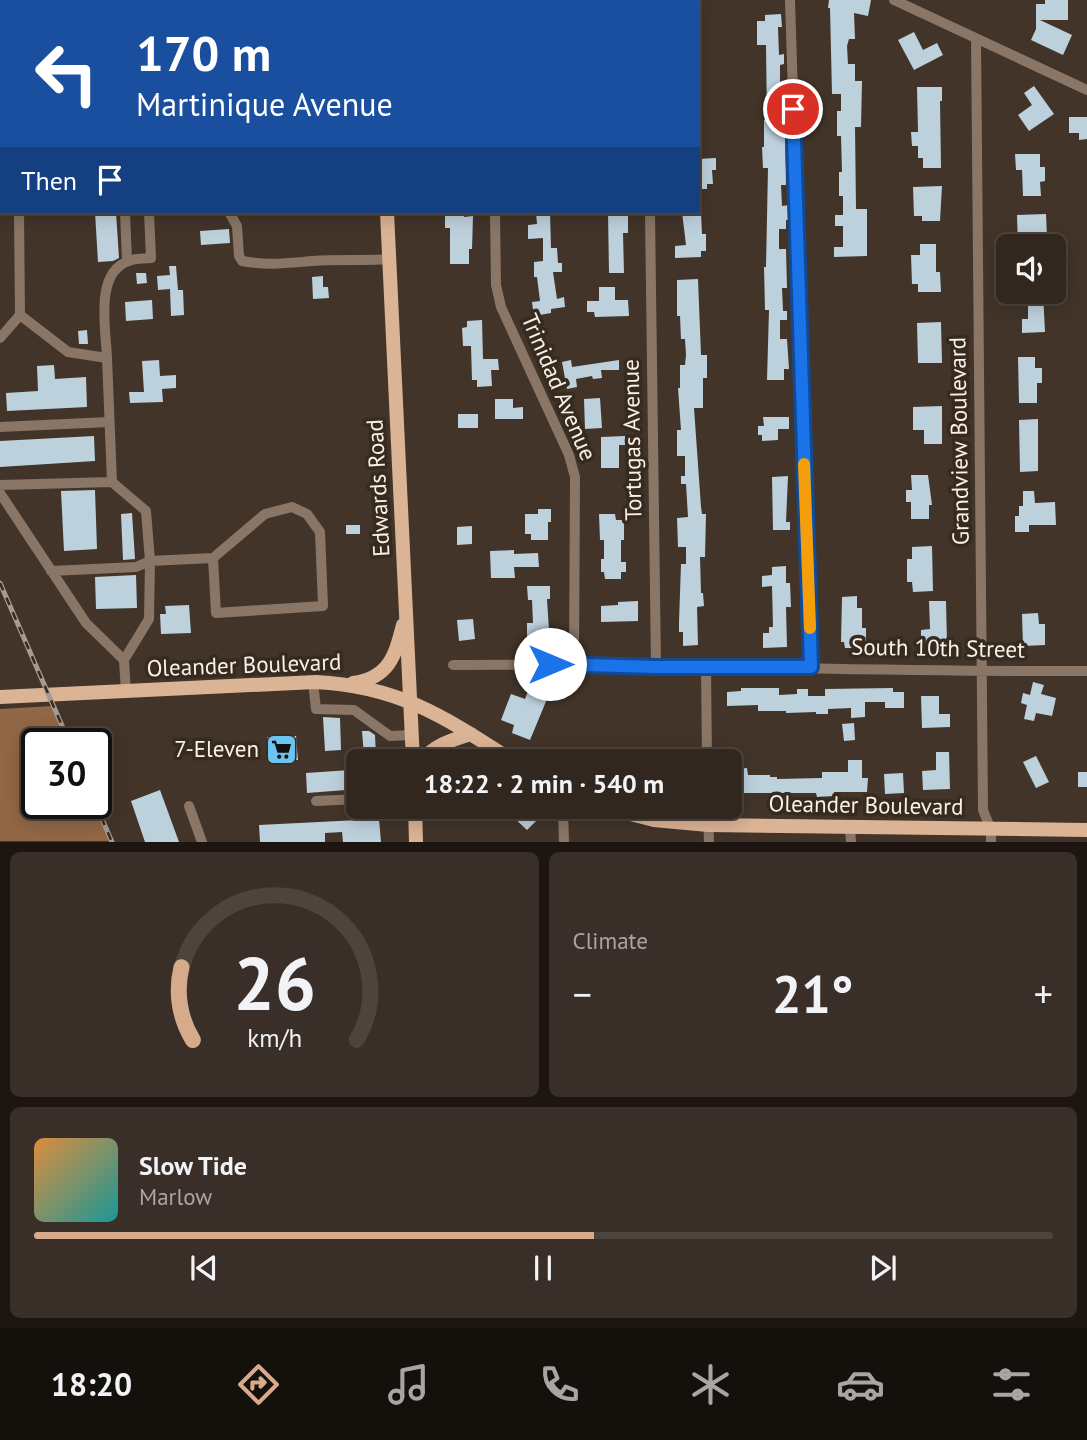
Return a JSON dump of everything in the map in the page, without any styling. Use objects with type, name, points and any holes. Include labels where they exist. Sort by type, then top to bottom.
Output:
[{"type":"main road","name":"Edwards Road","points":[[387,214],[413,749]]},
{"type":"main road","points":[[346,683],[375,677],[387,668],[396,651],[407,610]]},
{"type":"main road","name":"Oleander Boulevard","points":[[0,697],[313,682],[346,683],[411,702],[442,716],[494,749]]},
{"type":"main road","points":[[434,749],[471,734]]},
{"type":"main road","points":[[415,819],[416,842]]},
{"type":"main road","name":"Oleander Boulevard","points":[[650,819],[851,835],[991,836],[1087,830]]},
{"type":"street","points":[[790,0],[811,667]]},
{"type":"street","points":[[894,0],[1087,90]]},
{"type":"street","name":"Grandview Boulevard","points":[[976,39],[983,810],[991,836]]},
{"type":"street","points":[[0,338],[20,315],[19,214]]},
{"type":"street","points":[[125,214],[127,261]]},
{"type":"street","points":[[112,482],[105,289],[110,277],[127,261],[151,258],[149,214]]},
{"type":"street","points":[[230,214],[237,226],[239,256],[242,261],[261,265],[289,265],[314,261],[390,260]]},
{"type":"street","name":"Trinidad Avenue","points":[[495,214],[496,285],[501,307],[569,455],[575,477],[574,664]]},
{"type":"street","name":"Tortugas Avenue","points":[[650,214],[656,667]]},
{"type":"street","points":[[20,315],[68,352],[107,358]]},
{"type":"street","points":[[0,427],[109,422]]},
{"type":"street","points":[[0,485],[112,482],[146,511],[150,561],[149,618],[124,660],[125,692]]},
{"type":"street","points":[[0,493],[86,623],[124,660]]},
{"type":"street","points":[[51,571],[213,558],[265,514],[292,507],[307,514],[320,532],[323,606],[216,613],[213,558]]},
{"type":"street","name":"South 10th Street","points":[[453,665],[574,664],[1087,671]]},
{"type":"street","points":[[706,667],[708,749]]},
{"type":"street","points":[[313,682],[316,709],[355,709],[390,736],[412,735]]},
{"type":"street","points":[[316,801],[346,800]]},
{"type":"street","points":[[189,806],[202,842]]},
{"type":"street","points":[[563,819],[564,842]]},
{"type":"street","points":[[708,819],[709,842]]},
{"type":"shaded area","points":[[52,706],[62,728],[21,728],[21,819],[102,819],[111,841],[0,841],[0,709]]},
{"type":"building","points":[[829,0],[871,0],[868,16],[854,13],[855,39],[849,39],[847,46],[848,64],[855,64],[855,81],[862,81],[861,127],[855,127],[856,209],[867,209],[867,256],[834,257],[834,247],[843,247],[843,226],[835,226],[835,215],[843,215],[843,196],[839,196],[839,172],[842,172],[841,136],[837,136],[837,111],[841,111],[841,94],[832,94]]},
{"type":"building","points":[[1045,0],[1068,0],[1068,20],[1040,20],[1072,35],[1063,55],[1031,40],[1036,29],[1036,4],[1045,4]]},
{"type":"building","points":[[781,14],[782,27],[778,27],[779,55],[784,54],[784,64],[780,65],[780,101],[785,101],[785,109],[778,109],[778,128],[785,128],[786,185],[781,185],[782,206],[789,205],[789,220],[786,220],[786,229],[779,229],[779,249],[786,249],[787,288],[782,288],[783,311],[787,311],[787,320],[780,320],[780,339],[787,339],[789,369],[784,369],[784,380],[767,380],[769,310],[765,310],[764,267],[768,168],[763,168],[762,147],[764,120],[767,120],[766,45],[757,45],[757,21],[765,21],[765,15]]},
{"type":"building","points":[[914,32],[923,50],[937,43],[943,55],[914,70],[898,40]]},
{"type":"building","points":[[1034,86],[1054,114],[1029,131],[1018,115],[1032,105],[1024,93]]},
{"type":"building","points":[[917,87],[942,87],[941,168],[923,168],[923,158],[918,158],[918,146],[912,146],[911,132],[918,132]]},
{"type":"building","points":[[1069,117],[1087,117],[1087,139],[1079,140],[1079,133],[1069,133]]},
{"type":"building","points":[[1015,154],[1040,154],[1040,167],[1045,167],[1045,181],[1040,182],[1041,196],[1023,196],[1022,170],[1016,170]]},
{"type":"building","points":[[716,158],[716,170],[712,170],[713,184],[707,184],[707,189],[700,189],[700,159]]},
{"type":"building","points":[[942,186],[940,221],[922,221],[922,216],[914,216],[913,187]]},
{"type":"building","points":[[701,213],[702,234],[706,234],[706,251],[701,251],[701,257],[675,258],[675,246],[686,245],[682,214]]},
{"type":"building","points":[[95,214],[116,214],[119,258],[98,262]]},
{"type":"building","points":[[445,214],[473,216],[469,264],[450,264],[450,228],[445,228]]},
{"type":"building","points":[[536,214],[550,214],[551,248],[557,248],[558,263],[562,263],[562,272],[553,272],[557,299],[564,297],[565,307],[534,316],[532,302],[540,301],[537,277],[534,277],[534,262],[543,261],[543,238],[528,239],[528,225],[537,224]]},
{"type":"building","points":[[608,214],[628,214],[628,233],[623,233],[624,273],[609,273]]},
{"type":"building","points":[[1046,214],[1047,234],[1018,234],[1017,215]]},
{"type":"building","points":[[229,229],[230,243],[201,245],[200,231]]},
{"type":"building","points":[[920,244],[936,244],[936,272],[940,272],[941,292],[918,292],[918,284],[912,284],[911,255],[920,255]]},
{"type":"building","points":[[169,266],[176,266],[178,290],[183,290],[184,315],[171,316],[170,289],[158,290],[157,276],[170,275]]},
{"type":"building","points":[[136,273],[146,273],[147,283],[137,284]]},
{"type":"building","points":[[323,276],[323,287],[328,287],[329,298],[313,299],[312,277]]},
{"type":"building","points":[[698,279],[701,355],[707,355],[707,378],[703,378],[703,408],[694,408],[701,507],[702,514],[706,514],[705,557],[700,557],[704,606],[697,607],[698,645],[683,646],[683,632],[679,632],[679,622],[681,564],[686,564],[686,547],[678,547],[677,518],[688,517],[686,484],[681,484],[681,476],[685,476],[685,456],[677,456],[677,430],[681,430],[678,388],[680,365],[685,365],[686,355],[685,339],[681,339],[680,316],[677,316],[677,280]]},
{"type":"building","points":[[599,287],[615,287],[615,300],[628,300],[629,316],[595,317],[594,312],[587,312],[587,301],[599,301]]},
{"type":"building","points":[[152,300],[153,319],[126,321],[125,302]]},
{"type":"building","points":[[1028,304],[1044,304],[1045,332],[1022,333],[1022,319],[1028,319]]},
{"type":"building","points":[[482,320],[483,359],[498,359],[499,370],[491,370],[492,386],[477,387],[477,380],[472,380],[471,346],[463,346],[462,328],[467,327],[467,321]]},
{"type":"building","points":[[941,322],[942,363],[918,363],[917,323]]},
{"type":"building","points":[[87,330],[88,344],[79,344],[78,331]]},
{"type":"building","points":[[1018,357],[1035,357],[1035,368],[1042,368],[1042,383],[1037,383],[1037,403],[1019,403]]},
{"type":"building","points":[[159,360],[160,376],[176,375],[176,388],[162,389],[163,402],[130,403],[129,392],[144,392],[142,361]]},
{"type":"building","points":[[571,360],[572,367],[619,360],[619,370],[601,370],[602,378],[593,379],[592,376],[576,379],[577,387],[567,389],[562,362]]},
{"type":"building","points":[[54,365],[55,379],[86,377],[87,407],[7,411],[6,393],[38,391],[37,366]]},
{"type":"building","points":[[600,398],[602,428],[585,429],[584,399]]},
{"type":"building","points":[[495,399],[513,399],[513,408],[523,407],[523,419],[495,419]]},
{"type":"building","points":[[942,406],[942,444],[924,444],[924,430],[913,430],[913,407]]},
{"type":"building","points":[[458,414],[478,414],[478,428],[458,428]]},
{"type":"building","points":[[763,417],[789,417],[789,429],[778,429],[778,440],[762,441],[762,435],[758,435],[758,426],[764,426]]},
{"type":"building","points":[[1038,419],[1038,471],[1020,472],[1019,420]]},
{"type":"building","points":[[94,436],[95,461],[0,467],[0,441]]},
{"type":"building","points":[[625,436],[625,445],[619,445],[619,468],[601,468],[601,437]]},
{"type":"building","points":[[911,475],[928,475],[932,505],[929,505],[929,519],[911,519],[911,502],[906,502],[906,490],[912,490]]},
{"type":"building","points":[[788,476],[786,522],[790,522],[790,530],[773,530],[772,477]]},
{"type":"building","points":[[95,490],[97,549],[64,551],[61,491]]},
{"type":"building","points":[[1023,491],[1034,491],[1035,503],[1055,502],[1056,525],[1029,525],[1029,532],[1015,532],[1015,516],[1019,516],[1019,506],[1023,506]]},
{"type":"building","points":[[538,509],[551,509],[548,540],[531,540],[531,534],[525,534],[525,514],[538,514]]},
{"type":"building","points":[[132,513],[135,559],[123,560],[121,514]]},
{"type":"building","points":[[599,514],[615,514],[616,520],[624,520],[621,562],[626,562],[626,572],[621,572],[621,579],[605,579],[604,572],[601,572],[604,540],[600,540]]},
{"type":"building","points":[[346,525],[360,525],[360,534],[346,534]]},
{"type":"building","points":[[472,526],[472,544],[457,545],[457,527]]},
{"type":"building","points":[[932,546],[933,591],[913,592],[912,582],[907,582],[907,559],[912,559],[912,547]]},
{"type":"building","points":[[514,550],[514,554],[538,553],[539,567],[514,567],[515,578],[491,578],[490,551]]},
{"type":"building","points":[[786,566],[791,607],[786,607],[787,647],[763,648],[763,633],[769,633],[769,627],[773,627],[772,586],[762,587],[762,576],[772,575],[772,567]]},
{"type":"building","points":[[136,575],[137,608],[96,609],[95,577]]},
{"type":"building","points":[[527,586],[550,586],[550,599],[547,599],[550,646],[527,646],[527,623],[533,623],[532,600],[528,600]]},
{"type":"building","points":[[857,596],[857,608],[862,608],[862,628],[866,628],[866,648],[845,648],[844,642],[841,642],[842,597]]},
{"type":"building","points":[[638,601],[638,621],[601,622],[601,606]]},
{"type":"building","points":[[929,601],[946,601],[947,644],[921,645],[921,630],[930,629]]},
{"type":"building","points":[[189,605],[191,633],[161,634],[160,614],[166,614],[165,606]]},
{"type":"building","points":[[1038,613],[1039,624],[1045,624],[1045,645],[1023,646],[1022,614]]},
{"type":"building","points":[[473,619],[475,639],[459,641],[457,620]]},
{"type":"building","points":[[1033,682],[1044,685],[1041,694],[1056,698],[1052,716],[1036,713],[1034,721],[1024,719],[1027,705],[1021,703],[1023,693],[1030,695]]},
{"type":"building","points":[[741,688],[779,688],[779,695],[797,694],[797,689],[808,689],[808,696],[825,696],[825,689],[893,688],[893,692],[904,692],[904,708],[885,708],[885,702],[865,702],[865,717],[851,718],[851,708],[828,709],[828,714],[816,714],[758,711],[758,705],[727,706],[727,692],[741,691]]},
{"type":"building","points":[[528,691],[547,699],[530,740],[512,733],[514,725],[501,720],[511,694],[525,699]]},
{"type":"building","points":[[921,696],[939,696],[939,714],[950,714],[950,727],[922,728]]},
{"type":"building","points":[[323,717],[340,718],[341,750],[325,751]]},
{"type":"building","points":[[854,723],[855,740],[844,741],[842,724]]},
{"type":"building","points":[[362,731],[369,731],[375,735],[376,749],[363,749]]},
{"type":"building","name":"7-Eleven","points":[[296,736],[298,760],[268,762],[267,737]]},
{"type":"building","points":[[936,752],[949,752],[950,789],[923,790],[922,771],[936,770]]},
{"type":"building","points":[[1036,756],[1049,782],[1036,788],[1023,762]]},
{"type":"building","points":[[848,760],[862,760],[862,778],[868,778],[867,792],[834,792],[834,796],[817,797],[816,793],[742,793],[742,768],[747,768],[748,775],[770,775],[777,779],[822,778],[822,772],[848,772]]},
{"type":"building","points":[[346,770],[346,790],[307,793],[306,773]]},
{"type":"building","points":[[1078,772],[1087,772],[1087,787],[1078,787]]},
{"type":"building","points":[[903,773],[904,793],[885,794],[884,774]]},
{"type":"building","points":[[160,790],[179,842],[145,842],[131,801]]},
{"type":"building","points":[[379,819],[381,842],[343,842],[342,832],[325,833],[325,842],[260,842],[259,825]]},
{"type":"building","points":[[515,819],[538,819],[527,830]]},
{"type":"railway","points":[[0,583],[63,728]]},
{"type":"railway","points":[[102,819],[112,842]]},
{"type":"slow traffic","points":[[804,464],[810,628]]},
{"type":"place","name":"7-Eleven","points":[[282,749]]},
{"type":"route","points":[[550,664],[811,667],[793,109]]}]
